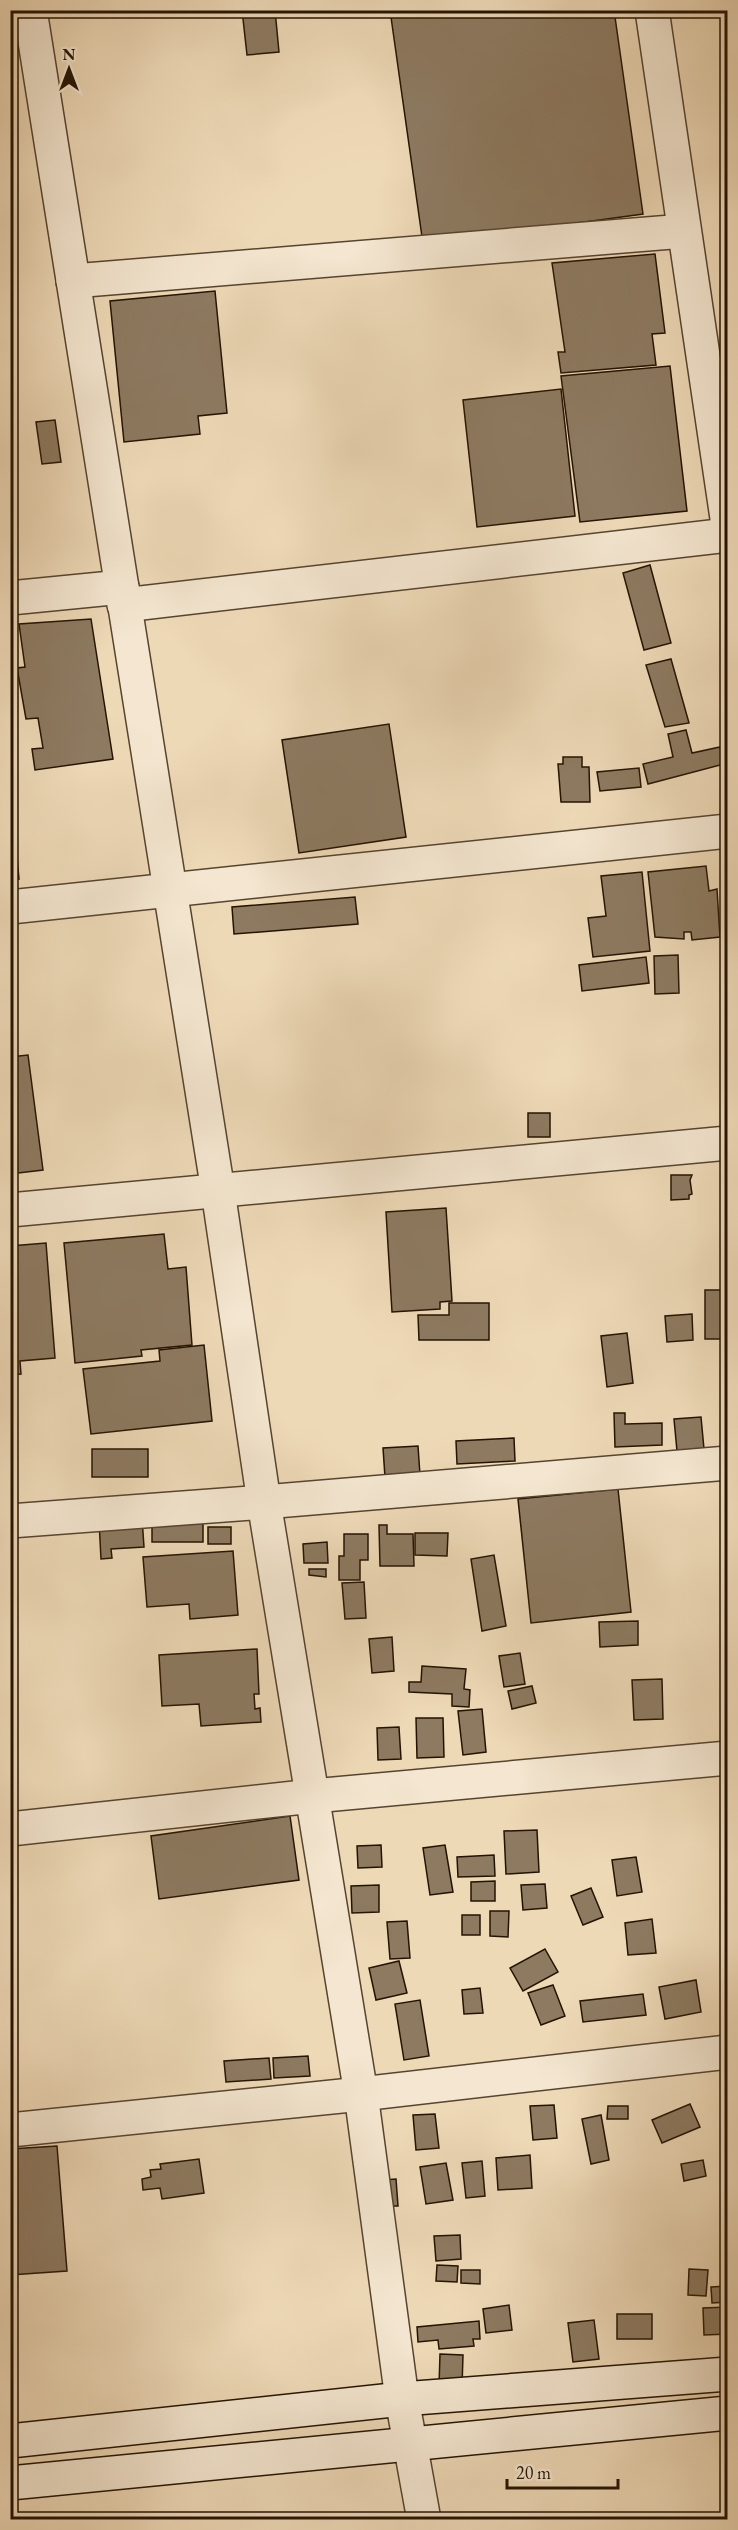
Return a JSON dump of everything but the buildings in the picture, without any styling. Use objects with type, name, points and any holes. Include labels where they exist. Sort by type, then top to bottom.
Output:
[{"type":"street","points":[[30,10],[218,1191],[264,1502],[314,1796],[361,2094],[402,2399],[424,2520]]},
{"type":"street","points":[[652,10],[728,525]]},
{"type":"street","points":[[73,281],[684,231]]},
{"type":"street","points":[[10,598],[123,596],[728,536]]},
{"type":"street","points":[[10,907],[728,831]]},
{"type":"street","points":[[10,1210],[728,1143]]},
{"type":"street","points":[[10,1521],[728,1463]]},
{"type":"street","points":[[10,1829],[314,1796],[728,1758]]},
{"type":"street","points":[[10,2130],[361,2094],[728,2052]]},
{"type":"street","points":[[10,2441],[402,2399],[728,2374]]},
{"type":"street","points":[[10,2483],[728,2413]]}]
